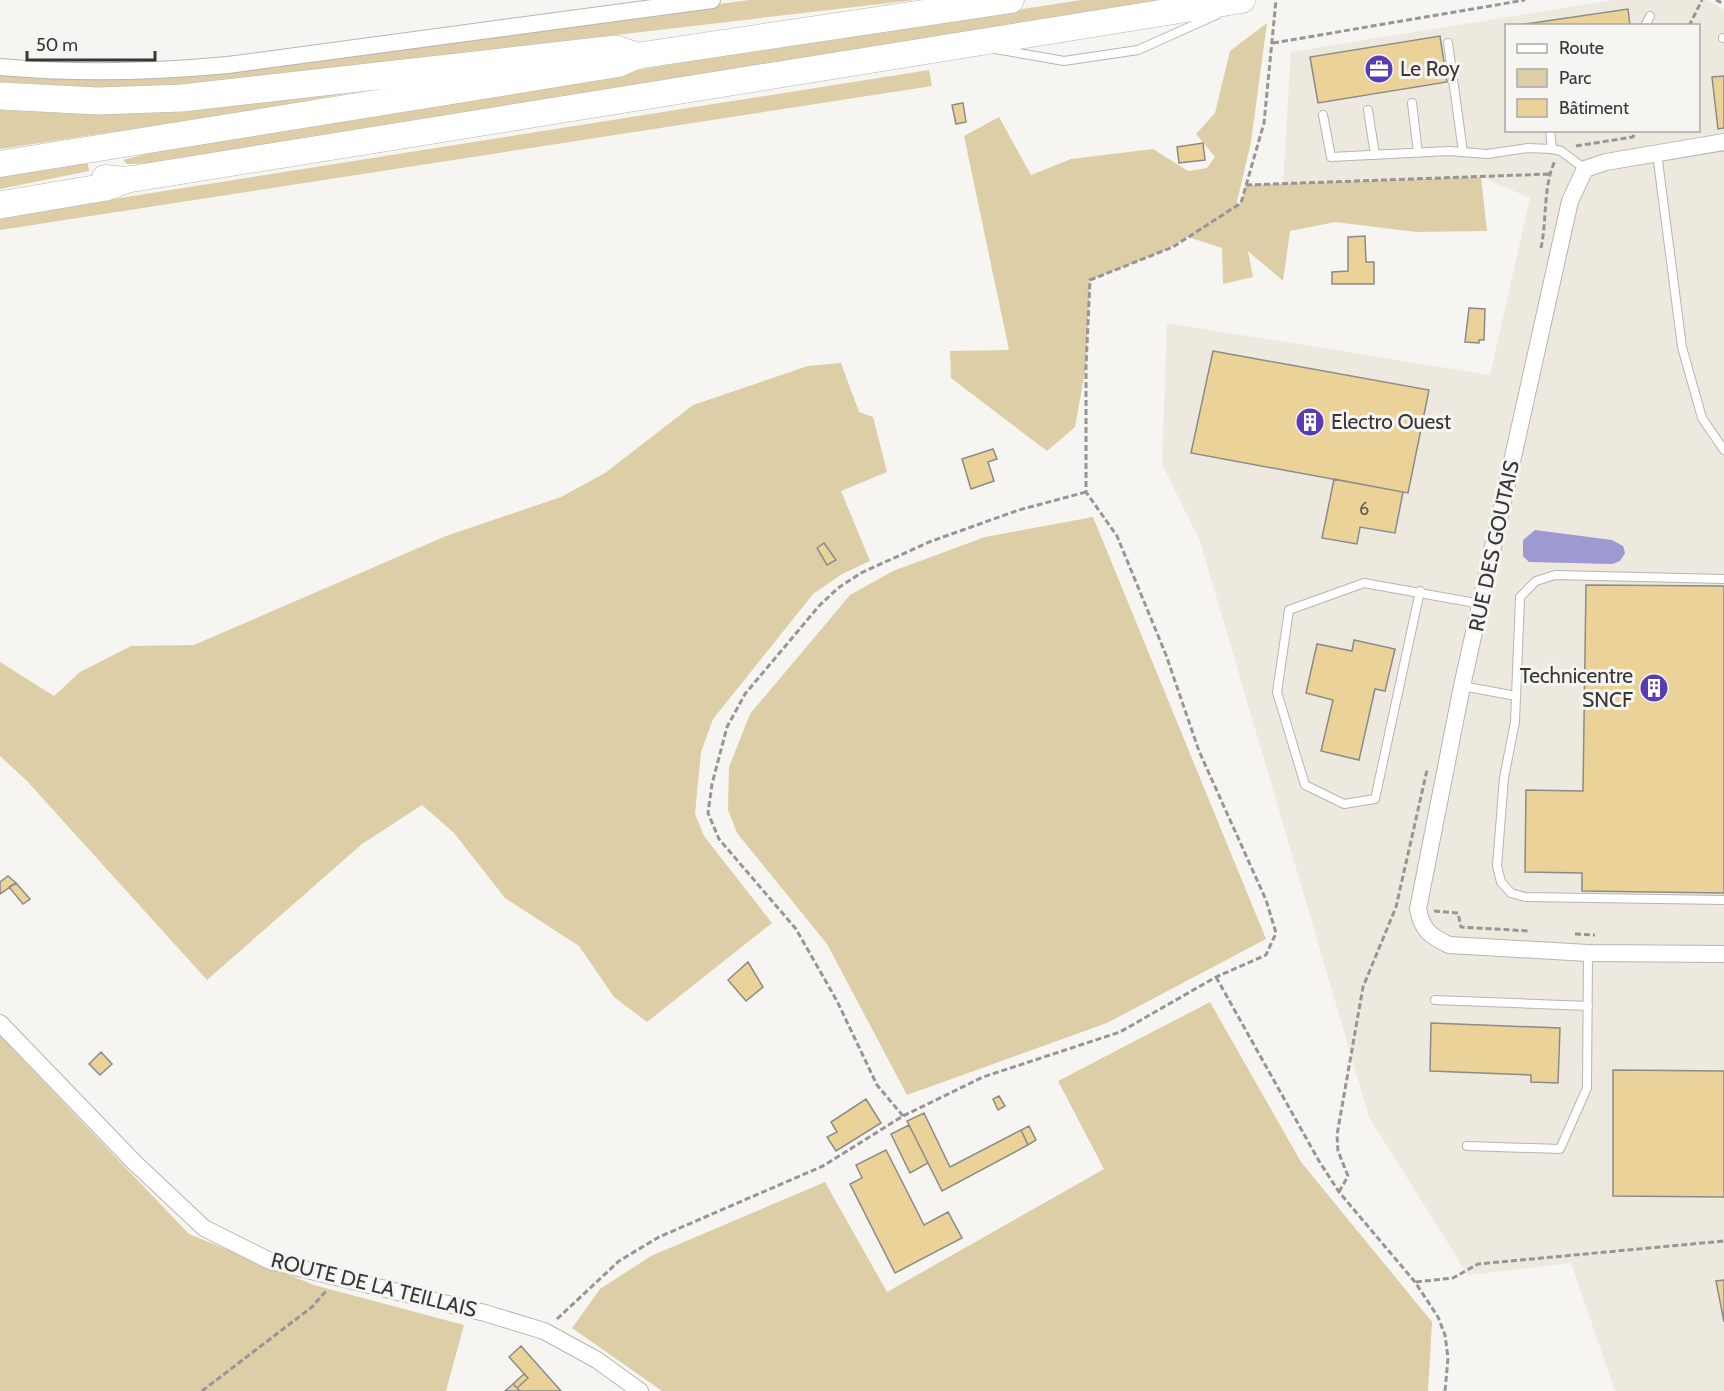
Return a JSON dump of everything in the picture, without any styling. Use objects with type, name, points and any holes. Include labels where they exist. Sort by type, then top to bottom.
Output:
[{"type":"highway","points":[[0,96],[54,100],[148,100],[616,50],[636,56]]},
{"type":"highway","points":[[0,205],[106,188],[125,180]]},
{"type":"main road","points":[[0,164],[618,64],[636,56],[1011,0]]},
{"type":"main road","points":[[0,196],[106,178],[125,180],[1242,0]]},
{"type":"street","points":[[0,67],[137,72],[228,65],[712,0]]},
{"type":"street","points":[[1585,169],[1606,162],[1724,142]]},
{"type":"street","name":"RUE DES GOUTAIS","points":[[1585,169],[1570,201],[1462,686],[1418,909],[1421,926],[1433,937],[1449,945],[1588,953]]},
{"type":"street","points":[[1588,953],[1724,954]]},
{"type":"street","name":"ROUTE DE LA TEILLAIS","points":[[0,1023],[134,1162],[204,1228],[270,1261],[336,1279],[485,1312],[544,1331],[597,1360],[640,1391]]},
{"type":"lane","points":[[972,43],[1012,53],[1064,61],[1138,50],[1254,0]]},
{"type":"lane","points":[[1646,24],[1650,16]]},
{"type":"lane","points":[[1448,43],[1463,152]]},
{"type":"lane","points":[[1412,103],[1418,153]]},
{"type":"lane","points":[[1368,110],[1375,154]]},
{"type":"lane","points":[[1323,115],[1331,157],[1463,152],[1487,154],[1528,148],[1556,150],[1585,169]]},
{"type":"lane","points":[[1551,132],[1556,150]]},
{"type":"lane","points":[[1657,153],[1682,347],[1702,418],[1724,450]]},
{"type":"lane","points":[[1724,579],[1555,575],[1536,581],[1520,597],[1515,722],[1504,778],[1497,866],[1501,882],[1511,894],[1525,897],[1724,900]]},
{"type":"lane","points":[[1420,591],[1375,799],[1344,804],[1305,785],[1277,692],[1289,610],[1364,583],[1420,591],[1481,604]]},
{"type":"lane","points":[[1462,686],[1516,696]]},
{"type":"lane","points":[[1467,1146],[1560,1149],[1587,1088],[1588,953]]},
{"type":"lane","points":[[1435,1000],[1587,1006]]},
{"type":"path","points":[[544,1331],[619,1261],[659,1237],[824,1167],[903,1116],[982,1077],[1120,1032],[1216,977],[1266,954],[1276,933],[1266,900],[1199,751],[1166,655],[1117,536],[1086,492],[1086,366],[1090,280],[1173,247],[1241,203],[1263,123],[1276,0]]},
{"type":"path","points":[[1273,43],[1525,0]]},
{"type":"path","points":[[1690,24],[1702,0]]},
{"type":"path","points":[[1716,0],[1724,4]]},
{"type":"path","points":[[1246,185],[1549,174]]},
{"type":"path","points":[[903,1116],[877,1085],[837,1001],[796,928],[719,839],[708,813],[712,784],[727,727],[745,694],[838,588],[861,573],[930,542],[1019,510],[1086,492]]},
{"type":"path","points":[[1339,1192],[1348,1176],[1338,1151],[1337,1135],[1361,999],[1396,907],[1428,762]]},
{"type":"path","points":[[1396,907],[1458,913],[1461,927],[1540,932]]},
{"type":"path","points":[[1574,934],[1597,935]]},
{"type":"path","points":[[1216,977],[1318,1161],[1339,1192],[1415,1282],[1438,1317],[1445,1335],[1448,1358],[1445,1391]]},
{"type":"path","points":[[1415,1282],[1453,1278],[1478,1264],[1724,1241]]},
{"type":"path","points":[[202,1391],[312,1307],[336,1279]]},
{"type":"shaded area","points":[[1613,0],[1706,0],[1724,9],[1724,1391],[1615,1391],[1571,1263],[1468,1275],[1369,1117],[1200,541],[1162,464],[1167,323],[1490,375],[1530,198],[1481,177],[1283,184],[1291,52]]},
{"type":"shaded area","points":[[1535,530],[1612,540],[1623,546],[1625,553],[1620,561],[1612,564],[1529,562],[1523,556],[1523,540]]},
{"type":"green space","points":[[749,0],[915,0],[196,84],[103,88],[0,82],[0,73],[370,51]]},
{"type":"green space","points":[[1081,0],[1184,0],[157,163],[127,164],[123,160],[149,153],[708,58]]},
{"type":"green space","points":[[1267,23],[1251,142],[1236,206],[1241,203],[1246,185],[1481,177],[1487,231],[1416,232],[1335,222],[1290,231],[1283,281],[1248,251],[1253,277],[1223,284],[1222,248],[1188,237],[1194,233],[1166,250],[1090,280],[1086,366],[1075,427],[1047,451],[951,378],[950,351],[1009,350],[964,136],[999,117],[1031,175],[1071,159],[1153,149],[1188,171],[1207,168],[1215,157],[1196,134],[1215,113],[1230,51]]},
{"type":"green space","points":[[929,70],[932,86],[0,230],[0,217]]},
{"type":"green space","points":[[373,89],[238,113],[0,149],[0,104]]},
{"type":"green space","points":[[62,164],[88,164],[89,171],[0,189],[0,174]]},
{"type":"green space","points":[[841,363],[859,412],[873,417],[887,472],[841,491],[870,561],[842,574],[813,594],[713,719],[701,752],[695,814],[704,836],[772,923],[647,1022],[614,997],[579,946],[505,898],[454,833],[422,805],[362,844],[207,980],[27,781],[0,756],[0,662],[54,696],[80,672],[131,646],[194,645],[446,536],[561,497],[605,473],[693,405],[808,366]]},
{"type":"green space","points":[[1093,517],[1266,939],[1107,1023],[907,1095],[827,944],[737,833],[728,810],[729,767],[750,714],[850,595],[893,571],[985,537]]},
{"type":"green space","points":[[1210,1002],[1301,1162],[1432,1322],[1428,1391],[662,1391],[572,1328],[600,1289],[651,1256],[825,1182],[887,1292],[1104,1169],[1058,1081]]},
{"type":"green space","points":[[0,1036],[189,1234],[314,1285],[464,1325],[446,1391],[0,1391]]},
{"type":"building","points":[[1628,9],[1630,24],[1526,24]]},
{"type":"building","name":"Le Roy","points":[[1440,36],[1447,82],[1318,103],[1310,57]]},
{"type":"building","points":[[1724,76],[1724,128],[1718,129],[1712,77]]},
{"type":"building","points":[[963,103],[966,122],[956,124],[952,105]]},
{"type":"building","points":[[1203,143],[1205,160],[1179,163],[1177,147]]},
{"type":"building","points":[[1365,236],[1366,262],[1374,262],[1374,284],[1332,284],[1332,272],[1348,271],[1348,237]]},
{"type":"building","points":[[1469,308],[1485,309],[1484,340],[1479,340],[1479,343],[1465,342]]},
{"type":"building","name":"Electro Ouest","points":[[1213,351],[1429,390],[1408,493],[1191,453]]},
{"type":"building","points":[[993,449],[997,459],[988,462],[994,481],[971,489],[962,459]]},
{"type":"building","name":"Electro Ouest","points":[[1334,479],[1403,492],[1395,533],[1360,527],[1357,544],[1322,538]]},
{"type":"building","points":[[824,543],[836,560],[827,565],[817,548]]},
{"type":"building","name":"Technicentre SNCF","points":[[1586,585],[1724,586],[1724,893],[1582,891],[1582,873],[1525,872],[1526,790],[1583,791]]},
{"type":"building","points":[[1354,640],[1395,649],[1385,691],[1375,689],[1359,760],[1321,751],[1333,700],[1306,693],[1317,644],[1352,651]]},
{"type":"building","points":[[8,876],[16,883],[0,894],[0,882]]},
{"type":"building","points":[[16,883],[30,899],[23,904],[9,887]]},
{"type":"building","points":[[748,962],[763,987],[746,1001],[728,980]]},
{"type":"building","points":[[1431,1023],[1560,1028],[1558,1083],[1531,1082],[1531,1075],[1430,1071]]},
{"type":"building","points":[[101,1052],[112,1064],[100,1075],[89,1064]]},
{"type":"building","points":[[1613,1070],[1724,1071],[1724,1197],[1613,1196]]},
{"type":"building","points":[[999,1096],[1005,1106],[998,1110],[993,1099]]},
{"type":"building","points":[[866,1099],[881,1123],[836,1151],[827,1137],[837,1132],[831,1122]]},
{"type":"building","points":[[924,1113],[950,1167],[1021,1130],[1028,1145],[942,1191],[907,1121]]},
{"type":"building","points":[[909,1125],[928,1163],[910,1173],[891,1134]]},
{"type":"building","points":[[1029,1126],[1036,1140],[1028,1145],[1021,1130]]},
{"type":"building","points":[[886,1150],[924,1225],[948,1212],[962,1238],[895,1273],[850,1184],[862,1178],[856,1165]]},
{"type":"building","points":[[1724,1280],[1724,1322],[1716,1281]]},
{"type":"building","points":[[521,1346],[561,1391],[520,1391],[517,1388],[528,1378],[509,1357]]},
{"type":"building","points":[[524,1374],[528,1378],[517,1388],[513,1384]]},
{"type":"building","points":[[513,1384],[520,1391],[505,1391]]},
{"type":"place","name":"Le Roy","points":[[1379,69]]},
{"type":"place","name":"Electro Ouest","points":[[1310,422]]},
{"type":"place","name":"Technicentre SNCF","points":[[1654,688]]}]
